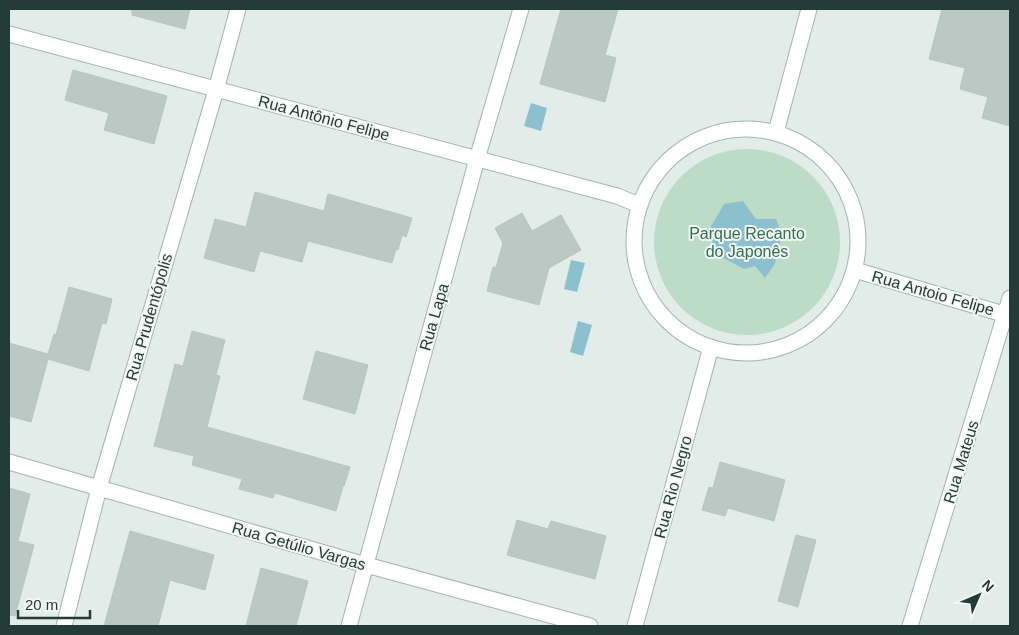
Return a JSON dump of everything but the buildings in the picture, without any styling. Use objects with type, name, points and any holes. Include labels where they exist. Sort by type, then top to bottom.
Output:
[{"type":"street","name":"Rua Prudentópolis","points":[[64,626],[99,488],[238,9]]},
{"type":"street","name":"Rua Lapa","points":[[349,626],[521,9]]},
{"type":"street","points":[[776,132],[809,9]]},
{"type":"street","name":"Rua Antônio Felipe","points":[[9,34],[617,196],[639,205]]},
{"type":"street","points":[[742,128],[776,132],[808,147],[834,171],[852,201],[858,236],[855,270],[840,303],[815,330],[791,343],[783,347],[748,353],[712,347],[680,331],[655,306],[639,275],[634,240],[639,205],[655,175],[678,150],[709,134],[742,128]]},
{"type":"street","name":"Rua Antoio Felipe","points":[[855,270],[1008,315]]},
{"type":"street","name":"Rua Mateus","points":[[910,626],[1008,315],[1010,298]]},
{"type":"street","name":"Rua Rio Negro","points":[[635,626],[712,347]]},
{"type":"street","name":"Rua Getúlio Vargas","points":[[9,462],[365,565],[590,626]]},
{"type":"green space","name":"Parque Recanto do Japonês","points":[[747,149],[774,153],[791,160],[806,170],[819,183],[829,198],[836,215],[840,242],[836,269],[829,286],[819,301],[806,314],[791,324],[774,331],[747,335],[720,331],[703,324],[688,314],[675,301],[665,286],[658,269],[654,242],[658,215],[665,198],[675,183],[688,170],[703,160],[720,153]]},
{"type":"water","points":[[531,103],[547,108],[541,131],[524,126]]},
{"type":"water","points":[[743,201],[756,219],[776,219],[782,235],[775,264],[765,278],[755,266],[744,269],[716,254],[709,230],[724,204]]},
{"type":"water","points":[[571,260],[585,263],[577,292],[564,289]]},
{"type":"water","points":[[578,321],[592,325],[583,356],[570,352]]}]
